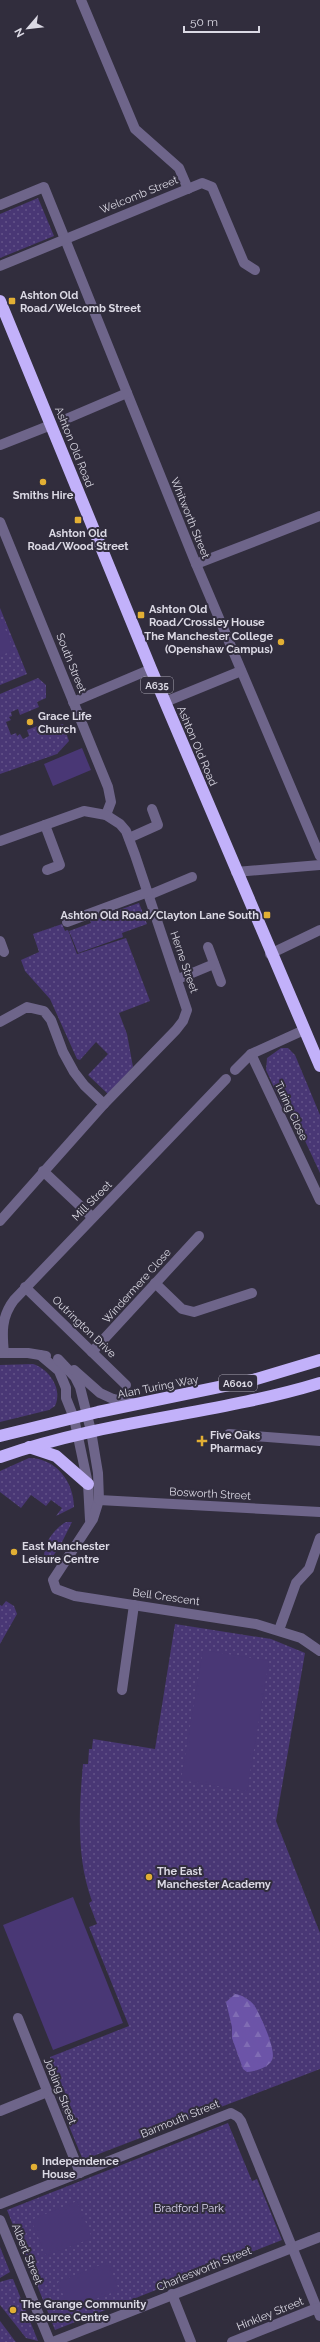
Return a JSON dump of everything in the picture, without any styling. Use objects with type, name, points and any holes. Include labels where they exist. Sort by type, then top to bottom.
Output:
[{"type":"highway","name":"Ashton Old Road","points":[[0,301],[270,954],[320,1066]]},
{"type":"highway","name":"Alan Turing Way","points":[[0,1436],[276,1373],[320,1360]]},
{"type":"highway","points":[[276,1373],[292,1376],[320,1368]]},
{"type":"highway","name":"A6010","points":[[0,1457],[28,1447],[78,1434],[222,1407],[294,1391],[320,1383]]},
{"type":"highway","points":[[28,1447],[56,1456],[88,1484]]},
{"type":"street","points":[[81,0],[135,129],[178,168],[188,189]]},
{"type":"street","name":"Welcomb Street","points":[[0,266],[202,183],[212,187],[244,262],[255,270]]},
{"type":"street","name":"Whitworth Street","points":[[0,205],[44,187],[196,564],[320,856]]},
{"type":"street","points":[[66,419],[127,393]]},
{"type":"street","points":[[0,445],[51,425]]},
{"type":"street","points":[[196,564],[320,516]]},
{"type":"street","name":"South Street","points":[[0,522],[111,795],[106,815]]},
{"type":"street","points":[[74,702],[151,669]]},
{"type":"street","points":[[165,702],[241,671]]},
{"type":"street","points":[[129,838],[158,825],[152,809]]},
{"type":"street","name":"Herne Street","points":[[0,841],[84,811],[106,815],[120,824],[129,838],[178,979],[187,1010],[183,1021],[104,1104],[1,1218]]},
{"type":"street","points":[[46,825],[60,865],[47,870]]},
{"type":"street","points":[[236,872],[320,865]]},
{"type":"street","points":[[67,922],[192,877]]},
{"type":"street","points":[[270,954],[320,930]]},
{"type":"street","points":[[0,941],[4,952]]},
{"type":"street","points":[[208,947],[221,982]]},
{"type":"street","points":[[178,979],[214,964]]},
{"type":"street","points":[[0,1022],[27,1007],[44,1011],[52,1020],[63,1052],[74,1072],[84,1085],[104,1104]]},
{"type":"street","points":[[235,1070],[251,1054],[304,1030]]},
{"type":"street","name":"Turing Close","points":[[251,1054],[320,1200]]},
{"type":"street","name":"Mill Street","points":[[2,1353],[4,1315],[25,1287],[226,1079]]},
{"type":"street","points":[[43,1171],[92,1217]]},
{"type":"street","name":"Windermere Close","points":[[92,1352],[199,1236]]},
{"type":"street","points":[[155,1283],[182,1309],[194,1312],[252,1293]]},
{"type":"street","name":"Outrington Drive","points":[[25,1287],[126,1385]]},
{"type":"street","points":[[2,1353],[28,1353],[58,1359],[100,1393],[113,1399],[138,1404]]},
{"type":"street","points":[[40,1355],[59,1371],[66,1388],[66,1398],[74,1418],[88,1484],[90,1524]]},
{"type":"street","points":[[58,1359],[75,1377],[88,1415],[98,1473],[99,1500],[90,1524]]},
{"type":"street","points":[[229,1434],[320,1441]]},
{"type":"street","name":"Bosworth Street","points":[[99,1500],[320,1512]]},
{"type":"street","name":"Bell Crescent","points":[[90,1524],[56,1576],[53,1584],[61,1592],[75,1596],[216,1616],[280,1630],[313,1644],[320,1651]]},
{"type":"street","points":[[280,1630],[296,1583],[309,1569],[320,1538]]},
{"type":"street","points":[[122,1690],[134,1605]]},
{"type":"street","name":"Jobling Street","points":[[18,2018],[80,2173]]},
{"type":"street","points":[[0,2111],[47,2092]]},
{"type":"street","name":"Barmouth Street","points":[[0,2204],[231,2113],[238,2117],[240,2121],[292,2247]]},
{"type":"street","name":"Albert Street","points":[[0,2220],[52,2342]]},
{"type":"street","name":"Charlesworth Street","points":[[52,2342],[320,2237]]},
{"type":"street","points":[[292,2247],[318,2312]]},
{"type":"street","points":[[172,2294],[191,2342]]},
{"type":"street","name":"Hinkley Street","points":[[232,2342],[259,2337],[318,2312]]},
{"type":"green space","points":[[38,198],[54,236],[0,258],[0,214]]},
{"type":"green space","points":[[0,608],[27,674],[0,685]]},
{"type":"green space","points":[[0,617],[14,650],[0,656]]},
{"type":"green space","points":[[38,678],[46,685],[46,698],[37,702],[39,707],[20,715],[18,709],[11,712],[12,716],[9,717],[11,720],[6,722],[11,735],[16,733],[17,736],[20,734],[23,739],[29,736],[27,730],[45,723],[48,729],[63,724],[69,741],[57,754],[0,774],[0,694]]},
{"type":"green space","points":[[82,748],[91,770],[53,786],[44,764]]},
{"type":"green space","points":[[139,903],[147,924],[122,933],[123,937],[78,953],[69,931],[91,923],[90,920]]},
{"type":"green space","points":[[62,924],[65,931],[68,930],[77,954],[126,938],[150,1001],[119,1013],[127,1034],[133,1067],[108,1094],[88,1075],[108,1054],[96,1042],[80,1060],[77,1059],[50,999],[25,971],[21,960],[39,952],[33,934]]},
{"type":"green space","points":[[281,1048],[288,1048],[295,1055],[320,1115],[320,1173],[293,1115],[284,1109],[266,1070],[267,1058]]},
{"type":"green space","points":[[33,1364],[44,1370],[53,1380],[57,1393],[55,1406],[49,1410],[0,1422],[0,1365]]},
{"type":"green space","points":[[29,1458],[47,1462],[62,1473],[71,1489],[74,1507],[56,1516],[62,1508],[51,1500],[46,1506],[31,1495],[21,1508],[0,1492],[0,1471]]},
{"type":"green space","points":[[66,1522],[72,1522],[60,1546],[47,1565],[44,1553],[45,1547],[51,1535]]},
{"type":"green space","points":[[6,1601],[14,1606],[17,1614],[0,1644],[0,1605],[2,1606]]},
{"type":"green space","name":"The East Manchester Academy","points":[[175,1624],[271,1639],[305,1653],[276,1821],[320,1933],[320,2069],[83,2160],[57,2097],[65,2093],[50,2057],[129,2026],[89,1927],[97,1924],[89,1903],[92,1901],[83,1868],[81,1850],[80,1798],[83,1764],[88,1764],[89,1749],[92,1749],[93,1739],[155,1749]]},
{"type":"green space","points":[[203,1650],[269,1661],[247,1791],[181,1780]]},
{"type":"green space","points":[[73,1897],[123,2023],[53,2050],[3,1925]]},
{"type":"green space","points":[[235,1994],[240,1995],[254,2005],[264,2024],[270,2041],[273,2055],[272,2060],[268,2065],[258,2070],[247,2072],[243,2069],[232,2038],[232,2027],[226,2002]]},
{"type":"green space","name":"Bradford Park","points":[[228,2123],[252,2181],[257,2179],[282,2240],[55,2330],[7,2210]]},
{"type":"green space","points":[[77,2201],[92,2238],[46,2256],[31,2220]]},
{"type":"green space","points":[[0,2247],[10,2272],[0,2278]]},
{"type":"green space","points":[[108,2262],[119,2290],[69,2309],[58,2282]]},
{"type":"green space","points":[[13,2279],[38,2341],[26,2338],[0,2305],[0,2282]]},
{"type":"green space","points":[[0,2321],[15,2341],[16,2342],[0,2342]]},
{"type":"place","name":"Ashton Old Road/Welcomb Street","points":[[12,301]]},
{"type":"place","name":"Smiths Hire","points":[[43,482]]},
{"type":"place","name":"Ashton Old Road/Wood Street","points":[[78,520]]},
{"type":"place","name":"Ashton Old Road/Crossley House","points":[[141,615]]},
{"type":"place","name":"The Manchester College (Openshaw Campus)","points":[[281,642]]},
{"type":"place","name":"Grace Life Church","points":[[30,722]]},
{"type":"place","name":"Ashton Old Road/Clayton Lane South","points":[[267,915]]},
{"type":"place","name":"Five Oaks Pharmacy","points":[[202,1441]]},
{"type":"place","name":"East Manchester Leisure Centre","points":[[14,1552]]},
{"type":"place","name":"The East Manchester Academy","points":[[149,1877]]},
{"type":"place","name":"Independence House","points":[[34,2167]]},
{"type":"place","name":"The Grange Community Resource Centre","points":[[13,2310]]}]
